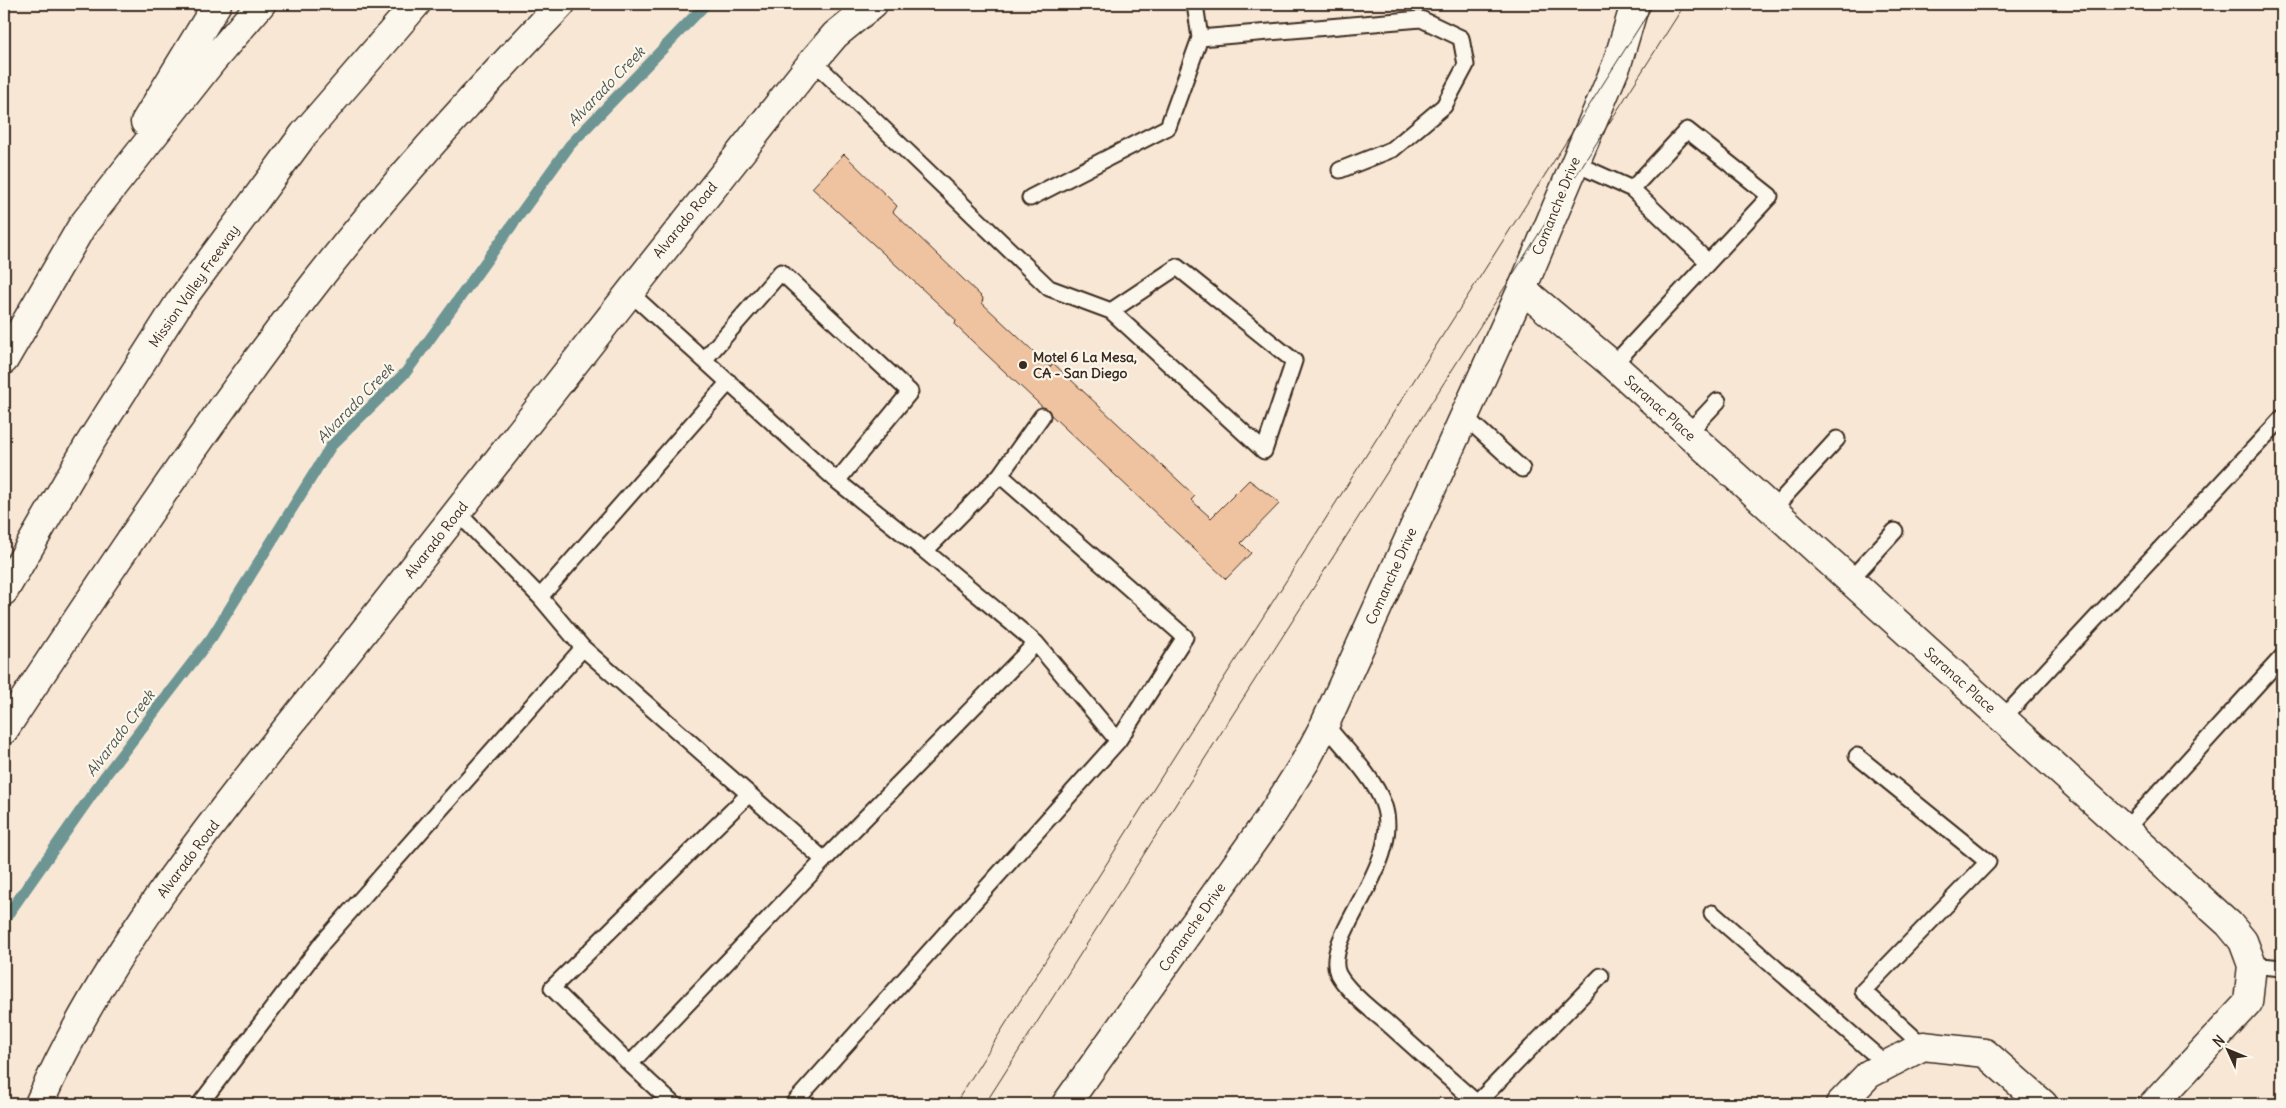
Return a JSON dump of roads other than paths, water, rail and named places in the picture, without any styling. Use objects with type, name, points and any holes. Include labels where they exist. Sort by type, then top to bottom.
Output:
[{"type":"main road","points":[[4,360],[82,226],[217,4]]},
{"type":"main road","points":[[82,226],[212,61],[261,4]]},
{"type":"main road","name":"Mission Valley Freeway","points":[[4,591],[88,446],[179,303],[304,134],[416,4]]},
{"type":"main road","points":[[4,730],[155,501],[307,293],[478,90],[561,4]]},
{"type":"main road","name":"Alvarado Road","points":[[39,1104],[78,1025],[148,912],[237,794],[458,513],[628,292],[813,60],[835,35],[873,4]]},
{"type":"main road","name":"Comanche Drive","points":[[1066,1104],[1273,813],[1305,762],[1325,724],[1463,415],[1522,289],[1617,64],[1635,4]]},
{"type":"main road","name":"Saranac Place","points":[[1522,289],[1613,365],[2229,924],[2242,941],[2252,964],[2248,1003],[2154,1104]]},
{"type":"main road","points":[[1840,1104],[1869,1074],[1923,1046],[1985,1053],[2043,1104]]},
{"type":"lane","points":[[1030,198],[1168,127],[1200,38],[1195,4]]},
{"type":"lane","points":[[1200,38],[1421,19],[1461,38],[1466,65],[1444,106],[1393,149],[1340,170]]},
{"type":"lane","points":[[813,60],[1049,288],[1112,311],[1264,451],[1294,361],[1177,267],[1112,311]]},
{"type":"lane","points":[[1613,365],[1770,196],[1687,130],[1632,188]]},
{"type":"lane","points":[[1574,164],[1632,188],[1708,262]]},
{"type":"lane","points":[[704,360],[781,272],[910,392],[836,481]]},
{"type":"lane","points":[[628,292],[836,481],[925,551],[1036,643],[1118,741]]},
{"type":"lane","points":[[540,597],[729,382]]},
{"type":"lane","points":[[1688,434],[1718,401]]},
{"type":"lane","points":[[1463,415],[1522,469]]},
{"type":"lane","points":[[925,551],[1000,475],[1042,416]]},
{"type":"lane","points":[[2003,718],[2282,418]]},
{"type":"lane","points":[[1772,510],[1837,439]]},
{"type":"lane","points":[[793,1104],[1118,741],[1185,637],[1000,475]]},
{"type":"lane","points":[[458,513],[540,597],[583,648],[824,860]]},
{"type":"lane","points":[[1850,580],[1895,532]]},
{"type":"lane","points":[[630,1064],[824,860],[1036,643]]},
{"type":"lane","points":[[200,1104],[323,942],[583,648]]},
{"type":"lane","points":[[2125,830],[2282,657]]},
{"type":"lane","points":[[1325,724],[1376,787],[1384,804],[1387,826],[1386,845],[1378,867],[1340,941],[1337,955],[1338,973],[1361,1001],[1476,1103],[1601,976]]},
{"type":"lane","points":[[1857,756],[1988,862],[1863,991],[1923,1046]]},
{"type":"lane","points":[[673,1104],[552,988],[749,794]]},
{"type":"lane","points":[[1712,913],[1887,1065]]},
{"type":"lane","points":[[2252,964],[2282,968]]},
{"type":"waterway","name":"Alvarado Creek","points":[[4,920],[105,776],[212,637],[331,446],[406,372],[570,145],[706,4]]},
{"type":"tram line","points":[[955,1104],[1654,4]]},
{"type":"tram line","points":[[985,1104],[1685,4]]},
{"type":"place","name":"Motel 6 La Mesa, CA - San Diego","points":[[1023,365]]}]
